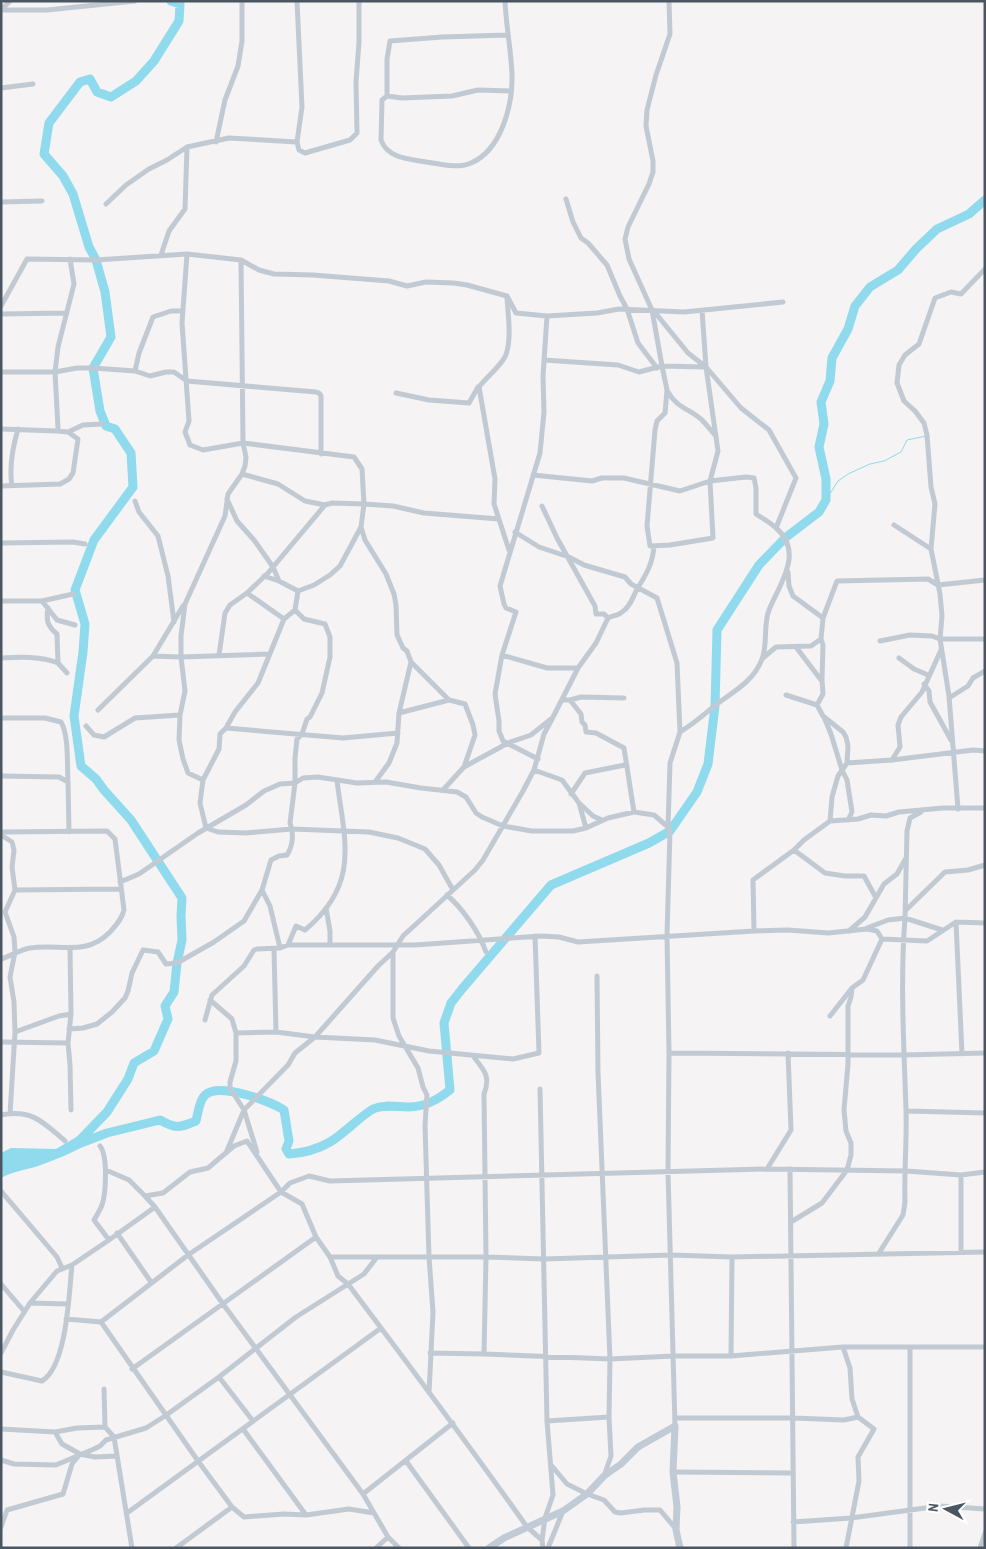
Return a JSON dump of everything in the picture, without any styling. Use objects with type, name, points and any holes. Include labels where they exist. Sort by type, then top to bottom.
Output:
[{"type":"street","points":[[1,10],[10,1]]},
{"type":"street","points":[[73,1],[74,8]]},
{"type":"street","points":[[1,10],[74,8],[135,1]]},
{"type":"street","points":[[216,142],[225,100],[238,66],[242,41],[242,1]]},
{"type":"street","points":[[297,1],[302,107],[297,142],[299,150],[305,153],[350,140],[357,134],[356,82],[360,42],[360,1]]},
{"type":"street","points":[[505,1],[512,75],[511,91],[505,124],[493,145],[480,158],[462,166],[412,159],[391,154],[385,150],[381,140],[382,100],[387,96],[437,98],[478,90],[511,91]]},
{"type":"street","points":[[669,1],[670,34],[646,110],[646,126],[653,161],[653,172],[628,227],[625,239],[629,259],[652,310],[688,353],[706,367],[741,408],[769,430],[796,478],[776,528]]},
{"type":"street","points":[[387,96],[390,41],[508,35]]},
{"type":"street","points":[[1,88],[33,84]]},
{"type":"street","points":[[106,204],[126,185],[149,169],[187,148],[229,138],[297,142]]},
{"type":"street","points":[[161,255],[169,231],[185,209],[187,148]]},
{"type":"street","points":[[566,199],[580,238],[588,243],[607,265],[620,296],[628,309],[638,343],[659,367]]},
{"type":"street","points":[[1,202],[42,202]]},
{"type":"street","points":[[187,254],[182,311],[189,421],[185,432],[190,445],[204,450],[243,443],[354,457],[362,469],[364,504],[361,527],[340,566],[314,585],[298,591],[264,576]]},
{"type":"street","points":[[1,306],[27,259],[96,260],[187,254],[241,260],[259,270],[274,274],[389,281],[407,286],[426,282],[454,282],[506,296],[516,313],[547,316],[628,309],[684,312],[783,302]]},
{"type":"street","points":[[58,428],[55,372],[58,346],[74,284],[70,259]]},
{"type":"street","points":[[98,710],[153,656],[185,604],[225,516],[227,498],[242,474],[246,457],[243,443],[241,260]]},
{"type":"street","points":[[958,809],[950,698],[940,639],[942,616],[931,549],[934,504],[927,435],[924,424],[901,396],[897,383],[898,371],[906,355],[919,344],[935,298],[951,292],[962,294],[985,269]]},
{"type":"street","points":[[396,394],[429,400],[469,403],[479,387],[503,361],[506,353],[509,325],[506,296]]},
{"type":"street","points":[[652,310],[659,367],[671,398],[681,408],[702,420],[716,437]]},
{"type":"street","points":[[667,390],[665,413],[657,421],[654,430],[647,526],[650,546],[670,545],[713,538],[710,480],[718,451],[706,367],[702,310]]},
{"type":"street","points":[[135,371],[139,353],[153,317],[172,311],[182,311]]},
{"type":"street","points":[[1,314],[67,313]]},
{"type":"street","points":[[538,759],[504,741],[499,731],[495,694],[502,655],[516,612],[506,608],[501,596],[500,586],[509,551],[540,454],[544,412],[544,360],[547,316]]},
{"type":"street","points":[[544,360],[618,365],[639,372],[659,367],[706,367]]},
{"type":"street","points":[[1,372],[55,372],[77,368],[135,371],[150,376],[174,372],[187,381],[319,393],[321,396],[321,454]]},
{"type":"street","points":[[479,387],[495,479],[494,504],[509,551]]},
{"type":"street","points":[[1,429],[68,432],[83,425],[102,424]]},
{"type":"street","points":[[12,486],[14,441],[18,429]]},
{"type":"street","points":[[1,486],[60,484],[69,479],[73,474],[78,439],[68,432]]},
{"type":"street","points":[[242,474],[278,484],[305,501],[325,505],[332,503],[393,506],[424,512],[499,519]]},
{"type":"street","points":[[533,475],[592,481],[602,478],[624,478],[680,491],[710,480],[754,478],[756,514],[776,528],[785,538],[789,552],[789,586],[793,596],[823,618]]},
{"type":"street","points":[[227,498],[237,521],[254,540],[273,567],[279,581]]},
{"type":"street","points":[[135,501],[139,512],[158,536],[168,576],[174,622]]},
{"type":"street","points":[[219,655],[225,613],[230,604],[247,593],[273,567],[325,505]]},
{"type":"street","points":[[542,506],[557,538],[595,606],[596,614],[604,614],[608,618]]},
{"type":"street","points":[[894,526],[931,549]]},
{"type":"street","points":[[361,527],[366,540],[386,574],[394,594],[397,635],[403,648],[407,651],[411,662],[448,700]]},
{"type":"street","points":[[515,532],[539,547],[584,565],[625,577],[631,584],[657,598],[677,663],[680,732],[670,763],[667,936],[670,1053],[668,1172],[676,1426],[673,1472],[677,1507],[676,1530],[680,1548]]},
{"type":"street","points":[[1,543],[73,542],[85,544]]},
{"type":"street","points":[[226,1153],[244,1110],[288,1065],[295,1054],[315,1037],[378,966],[393,952],[403,936],[483,860],[534,770],[544,734],[578,668],[596,643],[608,618],[621,614],[629,605],[648,572],[654,555],[654,546]]},
{"type":"street","points":[[763,659],[768,612],[788,570]]},
{"type":"street","points":[[817,705],[823,694],[823,645],[821,639],[823,618],[838,581],[928,579],[938,585],[985,580]]},
{"type":"street","points":[[206,828],[200,803],[203,780],[219,749],[220,734],[258,683],[284,619],[295,610],[298,591]]},
{"type":"street","points":[[247,593],[284,619]]},
{"type":"street","points":[[1,601],[42,601],[73,594]]},
{"type":"street","points":[[42,601],[56,620],[75,625]]},
{"type":"street","points":[[185,604],[181,636],[185,691],[180,714],[179,740],[188,773],[203,780]]},
{"type":"street","points":[[48,608],[46,617],[48,627],[57,634],[58,663]]},
{"type":"street","points":[[69,1030],[97,1024],[125,998],[132,972],[143,950],[158,952],[166,964],[177,963],[214,942],[244,921],[262,890],[271,860],[287,855],[291,849],[292,829],[290,823],[295,783],[297,738],[302,734],[307,719],[310,717],[322,693],[330,657],[330,637],[325,624],[304,619],[295,610]]},
{"type":"street","points":[[880,640],[910,635],[932,636],[940,639],[984,639]]},
{"type":"street","points":[[680,732],[698,721],[742,687],[753,676],[763,659],[776,647],[811,646],[821,639]]},
{"type":"street","points":[[796,647],[822,680]]},
{"type":"street","points":[[892,760],[900,747],[898,725],[901,717],[922,692],[928,675],[941,650]]},
{"type":"street","points":[[153,656],[270,654]]},
{"type":"street","points":[[502,655],[542,667],[578,668]]},
{"type":"street","points":[[1,658],[47,659],[58,663],[67,673]]},
{"type":"street","points":[[899,658],[914,669],[928,675]]},
{"type":"street","points":[[375,782],[389,763],[397,743],[400,712],[411,662]]},
{"type":"street","points":[[950,698],[968,686],[973,678],[985,671]]},
{"type":"street","points":[[924,684],[929,692],[930,702],[952,742]]},
{"type":"street","points":[[786,695],[817,705],[823,716],[847,780],[852,812],[848,820]]},
{"type":"street","points":[[562,700],[581,697],[624,698]]},
{"type":"street","points":[[400,712],[448,700],[465,704],[473,725],[474,735],[464,767]]},
{"type":"street","points":[[570,700],[581,714],[586,732],[596,733],[624,748],[625,765],[634,812]]},
{"type":"street","points":[[86,726],[94,735],[104,737],[135,718],[180,714]]},
{"type":"street","points":[[823,716],[840,728],[846,737],[848,755],[847,763],[838,776],[832,797],[830,821]]},
{"type":"street","points":[[2,719],[45,718],[61,722],[64,726],[66,736],[69,832]]},
{"type":"street","points":[[443,790],[464,767],[508,744],[531,735],[552,719]]},
{"type":"street","points":[[226,728],[343,738],[398,733]]},
{"type":"street","points":[[847,763],[892,760],[973,750],[985,751]]},
{"type":"street","points":[[571,794],[586,773],[625,765]]},
{"type":"street","points":[[534,770],[562,780],[579,803],[593,816],[602,820]]},
{"type":"street","points":[[1,776],[59,777],[68,782]]},
{"type":"street","points":[[120,882],[139,874],[206,828],[272,787],[280,784],[295,783],[303,778],[318,777],[357,783],[386,782],[421,788],[452,790],[466,797],[476,813],[503,826],[532,831],[574,831],[586,828],[602,820],[634,812],[654,814],[668,827]]},
{"type":"street","points":[[288,945],[296,926],[305,930],[318,919],[340,885],[345,864],[346,840],[337,781]]},
{"type":"street","points":[[579,803],[586,828]]},
{"type":"street","points":[[754,931],[753,880],[830,821],[943,808],[985,808]]},
{"type":"street","points":[[879,1253],[903,1215],[906,1171],[903,940],[907,857],[906,831],[910,818],[924,810]]},
{"type":"street","points":[[206,828],[218,832],[246,833],[292,829],[369,832],[398,838],[425,849],[439,865],[453,890]]},
{"type":"street","points":[[1,834],[107,831],[115,838],[124,910],[115,926],[97,943],[70,948],[50,946],[29,948],[1,959]]},
{"type":"street","points":[[1,834],[12,842],[14,850],[12,867],[15,890],[6,912],[14,936],[15,952],[10,977],[14,1002],[15,1032],[10,1114]]},
{"type":"street","points":[[794,850],[825,873],[864,876],[875,896]]},
{"type":"street","points":[[848,931],[865,917],[875,896],[884,884],[897,874],[907,857]]},
{"type":"street","points":[[905,910],[945,872],[968,870],[985,865]]},
{"type":"street","points":[[15,890],[121,890]]},
{"type":"street","points":[[262,890],[270,906],[277,948],[276,1032]]},
{"type":"street","points":[[447,895],[460,907],[482,940],[486,952]]},
{"type":"street","points":[[326,908],[330,946]]},
{"type":"street","points":[[205,1020],[212,994],[244,966],[254,950],[288,945],[398,945],[535,936],[554,937],[578,942],[788,930],[828,933],[867,929],[888,920],[905,918],[942,930]]},
{"type":"street","points":[[882,939],[928,941],[956,922],[985,923]]},
{"type":"street","points":[[956,922],[962,1054]]},
{"type":"street","points":[[867,929],[877,931],[882,939]]},
{"type":"street","points":[[236,1033],[276,1032],[315,1037],[375,1040],[406,1047],[513,1059],[539,1053],[535,936]]},
{"type":"street","points":[[830,1016],[852,988],[862,980],[882,939]]},
{"type":"street","points":[[70,948],[71,1014],[68,1043],[71,1110]]},
{"type":"street","points":[[393,952],[393,1018],[397,1032],[418,1068],[423,1087],[428,1095],[425,1125],[429,1258],[433,1312],[429,1394]]},
{"type":"street","points":[[597,976],[598,1073],[610,1359],[609,1417],[611,1456],[604,1476]]},
{"type":"street","points":[[790,1222],[822,1203],[847,1170],[851,1155],[851,1143],[846,1131],[844,1110],[848,1054],[848,1006],[852,988]]},
{"type":"street","points":[[210,1000],[232,1019],[236,1033],[236,1061],[230,1088],[244,1110],[261,1162]]},
{"type":"street","points":[[15,1032],[59,1016],[71,1014]]},
{"type":"street","points":[[1,1042],[68,1043]]},
{"type":"street","points":[[670,1053],[903,1055],[985,1053]]},
{"type":"street","points":[[767,1169],[791,1130],[788,1053]]},
{"type":"street","points":[[473,1056],[485,1071],[488,1084],[484,1094],[486,1257],[484,1354]]},
{"type":"street","points":[[540,1089],[547,1421],[553,1495],[545,1518],[542,1540],[543,1548]]},
{"type":"street","points":[[906,1111],[985,1113]]},
{"type":"street","points":[[1,1115],[29,1114],[47,1124],[65,1141]]},
{"type":"street","points":[[145,1196],[163,1192],[190,1172],[208,1168],[234,1146],[247,1141],[281,1192],[302,1204],[316,1237],[330,1257],[338,1276],[348,1284],[429,1394],[453,1423],[527,1527],[542,1540]]},
{"type":"street","points":[[100,1146],[103,1150],[106,1170],[102,1204],[94,1220],[109,1240]]},
{"type":"street","points":[[66,1319],[101,1322],[151,1282],[281,1192],[290,1183],[309,1176],[330,1181],[767,1169],[906,1171],[961,1175],[984,1173]]},
{"type":"street","points":[[790,1169],[794,1548]]},
{"type":"street","points":[[106,1170],[129,1180],[155,1207],[223,1304],[363,1494],[388,1538],[399,1548]]},
{"type":"street","points":[[961,1175],[961,1252]]},
{"type":"street","points":[[1,1191],[57,1257],[62,1268]]},
{"type":"street","points":[[1,1353],[30,1302],[57,1271],[72,1265],[155,1207]]},
{"type":"street","points":[[117,1233],[151,1282]]},
{"type":"street","points":[[132,1369],[316,1237]]},
{"type":"street","points":[[330,1257],[544,1259],[670,1255],[732,1257],[791,1254],[985,1252]]},
{"type":"street","points":[[1,1460],[22,1464],[56,1465],[100,1446],[106,1440],[146,1428],[219,1377],[296,1317],[364,1274],[378,1257]]},
{"type":"street","points":[[732,1257],[732,1356]]},
{"type":"street","points":[[1,1372],[39,1381],[48,1378],[60,1355],[72,1265]]},
{"type":"street","points":[[1,1284],[24,1311]]},
{"type":"street","points":[[30,1302],[68,1304]]},
{"type":"street","points":[[101,1322],[198,1462],[232,1507],[244,1517],[284,1514],[306,1515],[349,1509],[374,1513]]},
{"type":"street","points":[[128,1513],[381,1328]]},
{"type":"street","points":[[430,1353],[610,1359],[732,1356],[843,1347],[985,1348]]},
{"type":"street","points":[[843,1347],[850,1368],[852,1399],[858,1417],[874,1428],[858,1457],[859,1480],[846,1548]]},
{"type":"street","points":[[910,1348],[910,1548]]},
{"type":"street","points":[[219,1377],[253,1421]]},
{"type":"street","points":[[104,1389],[105,1428],[114,1437],[128,1513],[132,1548]]},
{"type":"street","points":[[547,1421],[609,1417]]},
{"type":"street","points":[[675,1418],[844,1420],[858,1417]]},
{"type":"street","points":[[363,1494],[453,1423]]},
{"type":"street","points":[[489,1548],[504,1538],[563,1511],[587,1494],[604,1476],[622,1464],[638,1447],[676,1426]]},
{"type":"street","points":[[1,1429],[54,1432],[77,1428],[105,1428]]},
{"type":"street","points":[[243,1428],[306,1515]]},
{"type":"street","points":[[54,1432],[62,1444],[80,1454],[95,1457],[117,1456]]},
{"type":"street","points":[[1,1527],[7,1510],[63,1494],[72,1464],[80,1454]]},
{"type":"street","points":[[406,1461],[468,1548]]},
{"type":"street","points":[[551,1465],[567,1484],[604,1500],[615,1512],[660,1510],[676,1530]]},
{"type":"street","points":[[673,1472],[792,1473]]},
{"type":"street","points":[[793,1522],[851,1518],[940,1506],[985,1509]]},
{"type":"street","points":[[176,1548],[232,1507]]},
{"type":"street","points":[[548,1548],[563,1511]]},
{"type":"street","points":[[980,1548],[985,1533]]},
{"type":"street","points":[[376,1548],[388,1538]]},
{"type":"water","points":[[80,1135],[85,1145],[80,1148],[38,1166],[1,1178],[1,1153],[11,1148],[56,1149]]},
{"type":"waterway","points":[[78,1142],[107,1112],[128,1079],[134,1063],[154,1051],[168,1019],[165,1006],[174,992],[182,940],[182,898],[131,820],[96,779],[81,766],[74,716],[85,624],[75,590],[94,540],[133,487],[131,453],[115,429],[106,426],[100,411],[93,368],[111,337],[105,292],[96,260],[89,247],[73,194],[63,176],[44,154],[49,123],[80,82],[90,79],[97,92],[111,97],[136,81],[154,61],[179,21],[180,4],[171,1]]},
{"type":"waterway","points":[[73,1146],[107,1133],[160,1120],[174,1126],[181,1126],[196,1121],[200,1104],[205,1095],[221,1091],[244,1094],[284,1110],[289,1141],[286,1149],[289,1154],[305,1152],[330,1142],[377,1107],[420,1106],[435,1100],[450,1090],[444,1023],[451,1003],[462,989],[551,885],[649,843],[670,831],[697,792],[708,764],[715,706],[717,630],[759,565],[785,538],[819,512],[826,500],[826,479],[819,447],[824,424],[821,402],[830,381],[832,358],[848,329],[855,306],[870,287],[898,270],[937,229],[969,214],[985,200]]},
{"type":"waterway","points":[[826,500],[838,481],[848,474],[870,464],[884,461],[901,452],[907,440],[926,436]]}]
